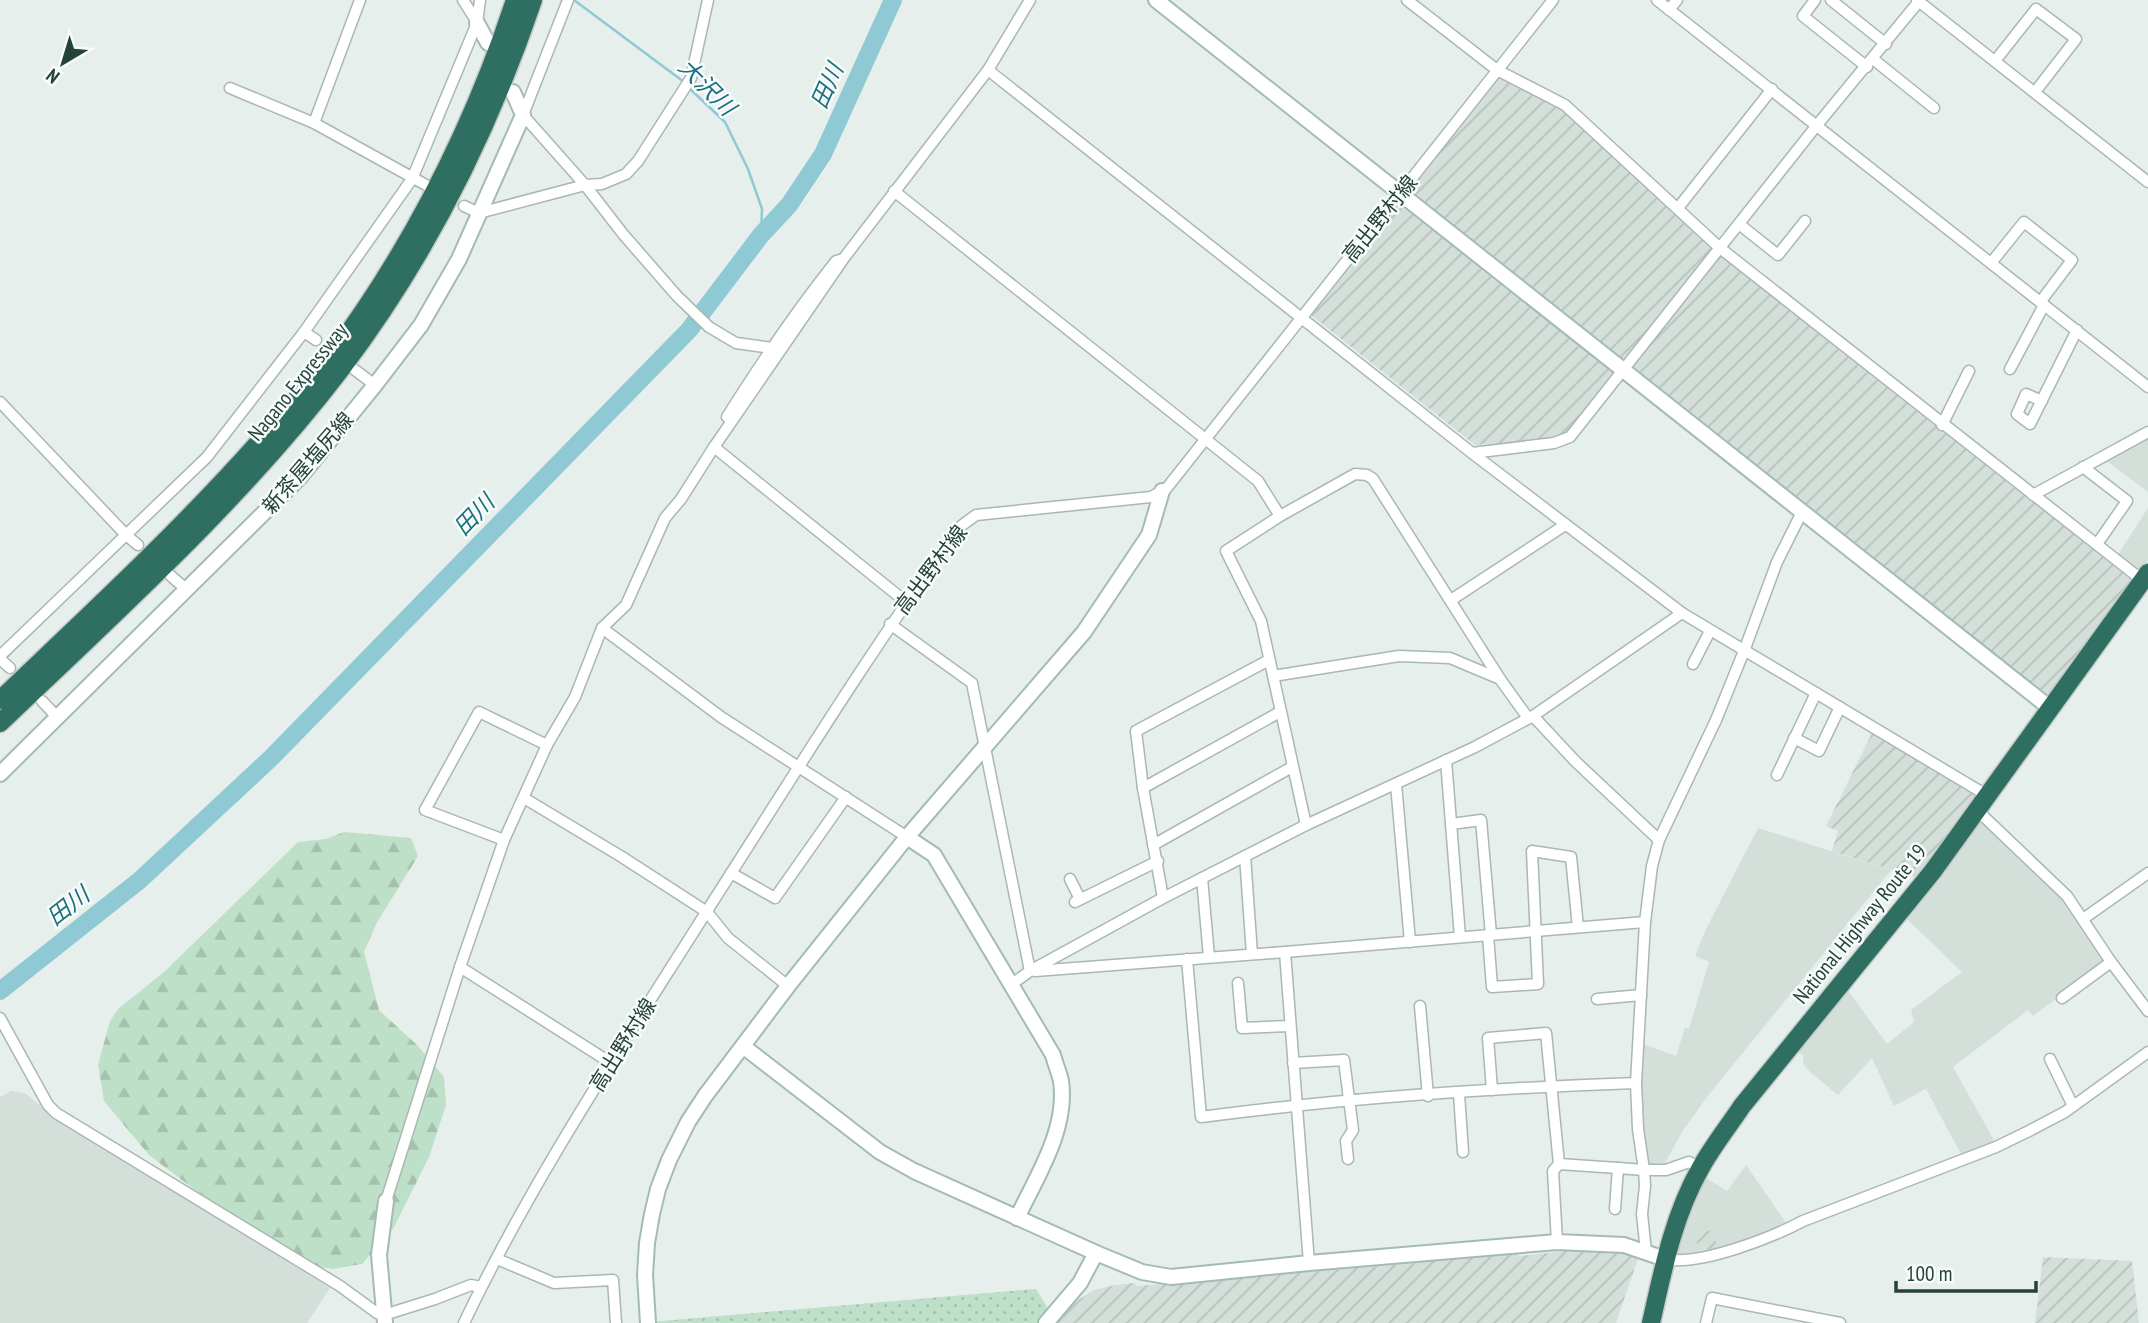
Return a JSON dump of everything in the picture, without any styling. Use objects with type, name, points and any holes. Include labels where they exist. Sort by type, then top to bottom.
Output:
[{"type":"highway","name":"Nagano Expressway","points":[[0,700],[220,485],[330,358],[377,291],[433,197],[478,102],[515,0]]},
{"type":"highway","name":"Nagano Expressway","points":[[0,723],[233,495],[293,429],[341,369],[412,265],[446,205],[493,109],[533,0]]},
{"type":"highway","name":"National Highway Route 19","points":[[1651,1323],[1665,1259],[1686,1196],[1700,1168],[1742,1106],[1925,881],[2145,576]]},
{"type":"street","points":[[314,123],[360,0]]},
{"type":"street","points":[[463,0],[488,43]]},
{"type":"street","points":[[10,668],[0,657],[207,457],[304,332],[412,179],[477,23],[480,0]]},
{"type":"street","points":[[464,206],[478,213],[585,185],[602,184],[626,174],[638,161],[691,78],[708,0]]},
{"type":"street","points":[[384,1319],[379,1255],[386,1201],[460,967],[504,840],[547,745],[575,697],[602,628],[626,605],[665,518],[681,499],[844,258],[988,70],[1030,0]]},
{"type":"street","points":[[1156,0],[2050,708]]},
{"type":"street","points":[[1407,0],[1497,69],[1565,104],[1720,247],[1942,425],[2097,544],[2145,576]]},
{"type":"street","name":"高出野村線","points":[[464,1323],[481,1287],[611,1063],[890,624],[961,526],[976,515],[1151,497],[1162,491],[1553,0]]},
{"type":"street","points":[[1657,0],[2148,387]]},
{"type":"street","points":[[1669,10],[1677,0]]},
{"type":"street","points":[[1815,0],[1803,16],[1934,108]]},
{"type":"street","points":[[1831,0],[1885,44]]},
{"type":"street","points":[[1472,453],[1554,443],[1570,437],[1817,125],[1919,1],[2148,182]]},
{"type":"street","points":[[523,115],[567,3]]},
{"type":"street","points":[[1995,61],[2036,9],[2076,40],[2035,92]]},
{"type":"street","points":[[988,70],[1472,453],[1682,613],[1840,707],[1983,803],[2067,896],[2148,1011]]},
{"type":"street","points":[[230,88],[314,123],[426,185]]},
{"type":"street","points":[[1678,208],[1772,89]]},
{"type":"street","points":[[513,92],[523,115],[677,296],[709,327],[736,343],[772,348]]},
{"type":"street","name":"新茶屋塩尻線","points":[[0,774],[300,477],[375,385],[421,325],[459,259],[523,115]]},
{"type":"street","points":[[894,191],[1258,481],[1280,516]]},
{"type":"street","points":[[1739,224],[1778,255],[1805,221]]},
{"type":"street","points":[[1991,262],[2024,222],[2071,260],[2043,303],[2010,369]]},
{"type":"street","points":[[714,447],[720,429],[772,348],[836,261],[844,258]]},
{"type":"street","points":[[2042,401],[2077,330]]},
{"type":"street","points":[[304,332],[316,340]]},
{"type":"street","points":[[355,370],[375,385]]},
{"type":"street","points":[[1942,425],[1969,371]]},
{"type":"street","points":[[0,402],[138,545]]},
{"type":"street","points":[[2033,495],[2148,432]]},
{"type":"street","points":[[714,447],[906,602]]},
{"type":"street","points":[[2083,467],[2127,501],[2097,544]]},
{"type":"street","points":[[1306,825],[1261,621],[1226,551],[1280,516],[1355,474],[1367,475],[1373,479],[1500,679],[1530,717],[1660,840]]},
{"type":"street","points":[[648,1323],[645,1275],[647,1244],[658,1189],[688,1122],[788,986],[907,837],[1084,632],[1149,535],[1162,491]]},
{"type":"street","points":[[1646,1252],[1642,1214],[1645,1186],[1636,1083],[1645,922],[1652,866],[1660,840],[1716,720],[1766,588],[1802,512]]},
{"type":"street","points":[[1451,600],[1565,525]]},
{"type":"street","points":[[171,576],[187,590]]},
{"type":"street","points":[[1012,984],[1030,971],[1163,898],[1306,825],[1446,761],[1530,717],[1682,613]]},
{"type":"street","points":[[890,624],[972,683],[1030,971]]},
{"type":"street","points":[[602,628],[721,717],[934,855],[1053,1055],[1061,1081],[1061,1108],[1056,1135],[1017,1218]]},
{"type":"street","points":[[1693,664],[1710,631]]},
{"type":"street","points":[[1273,676],[1399,656],[1450,658],[1500,679]]},
{"type":"street","points":[[1163,898],[1143,788],[1136,731],[1269,660]]},
{"type":"street","points":[[1777,775],[1816,693]]},
{"type":"street","points":[[42,701],[58,718]]},
{"type":"street","points":[[1794,738],[1819,751],[1840,707]]},
{"type":"street","points":[[504,840],[425,810],[480,712],[547,745]]},
{"type":"street","points":[[1143,788],[1280,712]]},
{"type":"street","points":[[1446,761],[1460,937]]},
{"type":"street","points":[[1153,845],[1292,767]]},
{"type":"street","points":[[1396,784],[1410,942]]},
{"type":"street","points":[[732,873],[775,898],[846,797]]},
{"type":"street","points":[[524,798],[707,912],[728,938],[788,986]]},
{"type":"street","points":[[1451,824],[1481,820],[1492,988],[1538,984],[1532,851],[1571,857],[1578,927]]},
{"type":"street","points":[[1245,856],[1252,954]]},
{"type":"street","points":[[1070,880],[1077,901],[1157,861]]},
{"type":"street","points":[[2083,919],[2148,873]]},
{"type":"street","points":[[1202,878],[1209,957]]},
{"type":"street","points":[[1030,971],[1645,922]]},
{"type":"street","points":[[1285,952],[1309,1263]]},
{"type":"street","points":[[1187,959],[1201,1117],[1296,1105],[1551,1086],[1636,1083]]},
{"type":"street","points":[[2062,998],[2111,962]]},
{"type":"street","points":[[460,967],[611,1063]]},
{"type":"street","points":[[1238,983],[1242,1028],[1290,1026]]},
{"type":"street","points":[[1597,999],[1641,995]]},
{"type":"street","points":[[1420,1006],[1428,1096]]},
{"type":"street","points":[[0,1018],[48,1105],[56,1113],[340,1286],[384,1319]]},
{"type":"street","points":[[1492,1090],[1488,1038],[1546,1033],[1559,1164],[1553,1171],[1557,1242]]},
{"type":"street","points":[[744,1046],[880,1152],[914,1171],[1142,1272],[1171,1277],[1557,1242],[1624,1245],[1675,1261],[1729,1251],[1774,1236],[1803,1221],[1996,1147],[2073,1106],[2148,1052]]},
{"type":"street","points":[[2050,1059],[2073,1106]]},
{"type":"street","points":[[1293,1063],[1343,1060],[1353,1130],[1346,1141],[1348,1159]]},
{"type":"street","points":[[1459,1094],[1463,1152]]},
{"type":"street","points":[[1559,1164],[1666,1170],[1689,1162],[1700,1168]]},
{"type":"street","points":[[1615,1209],[1618,1168]]},
{"type":"street","points":[[1046,1323],[1080,1283],[1096,1253]]},
{"type":"street","points":[[497,1259],[554,1283],[613,1280],[616,1323]]},
{"type":"street","points":[[384,1319],[471,1284],[481,1287]]},
{"type":"street","points":[[1706,1323],[1712,1297],[1840,1323]]},
{"type":"shaded area","points":[[1501,75],[1562,109],[1715,248],[1622,361],[1408,192]]},
{"type":"shaded area","points":[[1401,200],[1617,371],[1569,432],[1553,439],[1475,445],[1311,315]]},
{"type":"shaded area","points":[[1722,253],[2133,579],[2050,695],[2045,696],[1635,372],[1633,365]]},
{"type":"shaded area","points":[[2148,434],[2148,492],[2104,459]]},
{"type":"shaded area","points":[[2148,508],[2148,560],[2137,572],[2117,556]]},
{"type":"shaded area","points":[[1873,731],[1976,794],[1977,799],[1917,878],[1832,851],[1838,831],[1826,826]]},
{"type":"shaded area","points":[[1980,822],[2068,903],[2105,962],[2033,1016],[2028,1010],[1953,1067],[1995,1142],[1962,1156],[1926,1089],[1894,1106],[1872,1058],[1838,1095],[1809,1071],[1803,1063],[1803,1056],[1797,1050],[1847,989],[1887,1044],[1914,1022],[1911,1010],[1962,972],[1906,918]]},
{"type":"shaded area","points":[[1758,828],[1891,870],[1707,1097],[1682,1132],[1664,1165],[1647,1164],[1640,1098],[1643,1044],[1676,1056],[1685,1028],[1689,1028],[1709,962],[1695,956]]},
{"type":"shaded area","points":[[11,1091],[25,1093],[55,1118],[330,1288],[307,1323],[0,1323],[0,1097]]},
{"type":"shaded area","points":[[1746,1165],[1787,1224],[1763,1235],[1717,1248],[1714,1230],[1695,1233],[1698,1251],[1676,1255],[1693,1201],[1705,1177],[1727,1191]]},
{"type":"shaded area","points":[[1714,1230],[1717,1248],[1698,1251],[1695,1233]]},
{"type":"shaded area","points":[[1585,1249],[1639,1256],[1616,1323],[640,1323],[1036,1289],[1056,1322],[1069,1306],[1094,1290],[1115,1285],[1134,1283],[1137,1286],[1416,1263],[1416,1259],[1518,1252],[1519,1256]]},
{"type":"shaded area","points":[[2043,1257],[2132,1261],[2139,1323],[2035,1323]]},
{"type":"green space","points":[[344,832],[411,838],[418,856],[376,924],[364,952],[379,1010],[417,1045],[444,1077],[446,1105],[429,1157],[394,1227],[362,1264],[333,1269],[313,1266],[228,1215],[149,1155],[104,1101],[98,1065],[110,1021],[118,1009],[164,972],[298,842],[326,839]]},
{"type":"green space","points":[[1036,1289],[1049,1311],[1040,1323],[640,1323]]},
{"type":"waterway","name":"大沢川","points":[[574,0],[684,82]]},
{"type":"waterway","name":"田川","points":[[0,991],[140,880],[271,758],[689,330],[761,235],[789,205],[823,154],[893,0]]},
{"type":"waterway","name":"大沢川","points":[[688,87],[725,122],[748,169],[762,209],[761,235]]}]
